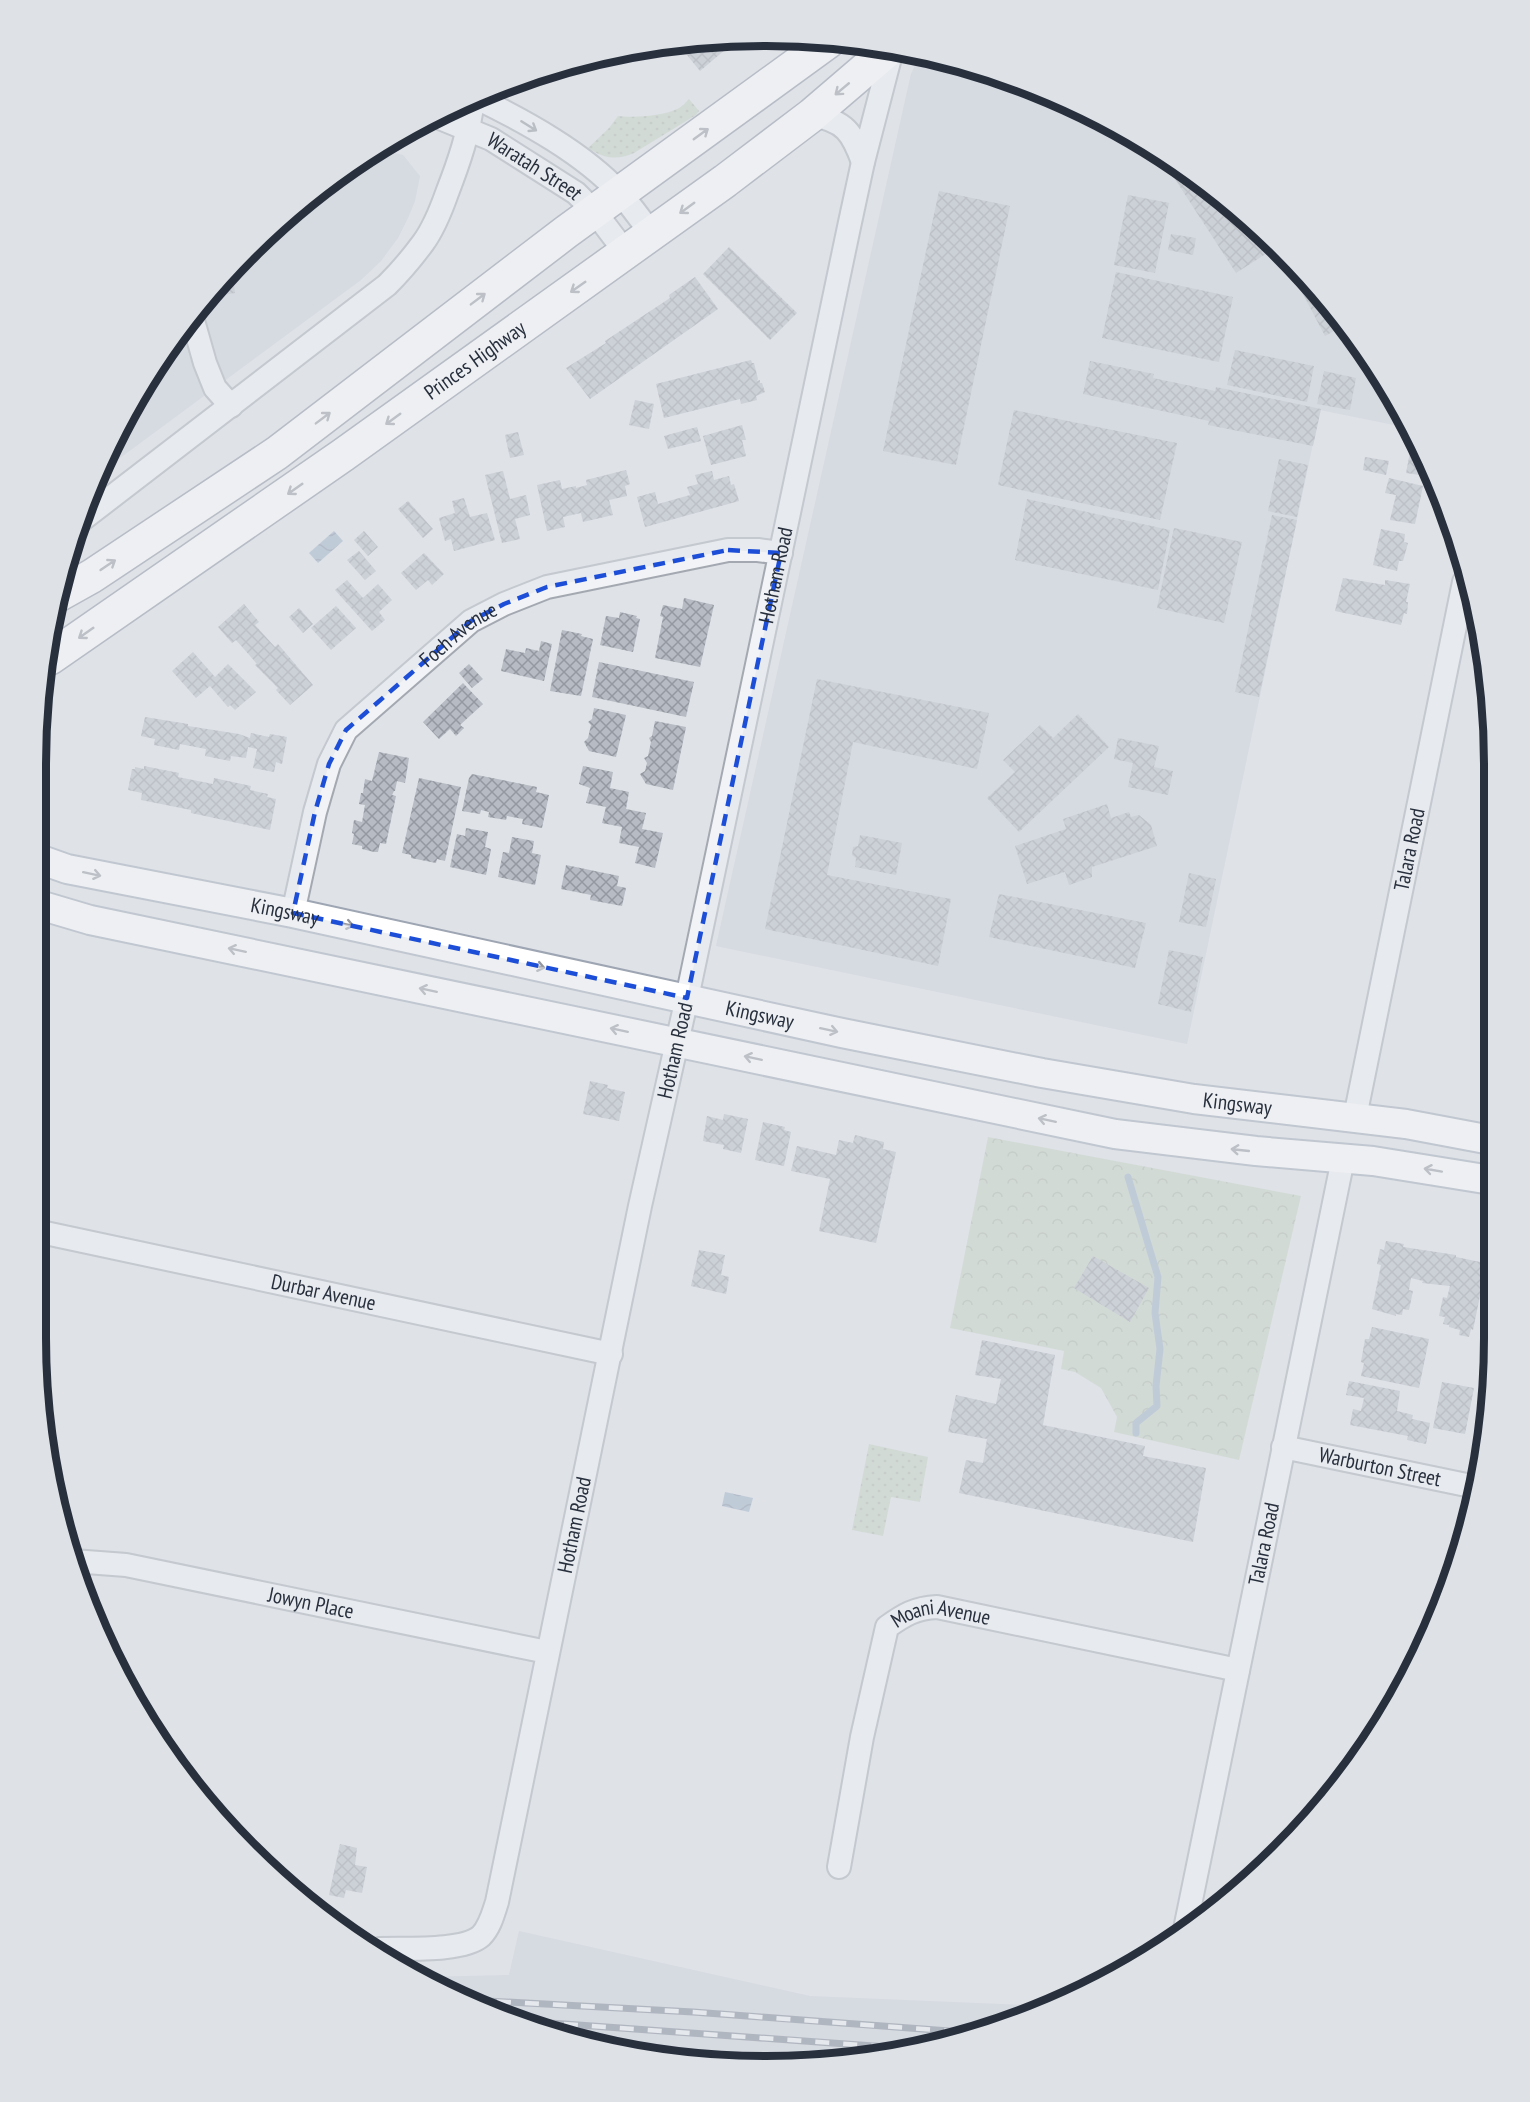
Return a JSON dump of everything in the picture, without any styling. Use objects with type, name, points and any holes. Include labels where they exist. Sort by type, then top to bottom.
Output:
[{"type":"highway","points":[[69,589],[92,576],[277,453],[566,232],[819,49]]},
{"type":"highway","name":"Princes Highway","points":[[56,654],[343,456],[626,253],[724,182],[882,56]]},
{"type":"main road","name":"Kingsway","points":[[46,862],[67,869],[293,913],[842,1033],[1123,1088],[1194,1099],[1406,1124],[1484,1139]]},
{"type":"main road","name":"Kingsway","points":[[46,907],[90,920],[1115,1134],[1411,1166],[1484,1179]]},
{"type":"main road","points":[[46,915],[90,920]]},
{"type":"street","name":"Hotham Road","points":[[389,1949],[463,1946],[482,1935],[497,1902],[640,1206],[687,998],[863,162],[889,58]]},
{"type":"street","name":"Waratah Street","points":[[485,103],[505,112],[595,169],[608,203]]},
{"type":"street","points":[[93,511],[387,285],[407,264],[425,241],[439,215],[463,153],[473,109]]},
{"type":"street","points":[[812,114],[828,118],[844,126],[855,140],[863,162]]},
{"type":"street","name":"Waratah Street","points":[[448,121],[491,139],[576,193],[608,203]]},
{"type":"street","points":[[608,203],[652,234]]},
{"type":"street","points":[[608,203],[626,253]]},
{"type":"street","points":[[195,328],[215,388],[231,406]]},
{"type":"street","name":"Foch Avenue","points":[[293,913],[315,812],[329,764],[346,730],[471,621],[504,604],[547,587],[728,550],[781,553]]},
{"type":"street","name":"Talara Road","points":[[1355,1117],[1462,592]]},
{"type":"street","name":"Talara Road","points":[[1187,1917],[1343,1159]]},
{"type":"street","name":"Durbar Avenue","points":[[46,1233],[611,1354]]},
{"type":"street","name":"Warburton Street","points":[[1283,1447],[1468,1485]]},
{"type":"street","name":"Jowyn Place","points":[[83,1562],[126,1565],[547,1652]]},
{"type":"street","name":"Moani Avenue","points":[[839,1867],[862,1737],[887,1627],[905,1614],[922,1608],[937,1607],[1238,1670]]},
{"type":"highlighted area","points":[[728,550],[781,553],[687,998],[293,913],[315,812],[329,764],[346,730],[471,621],[504,604],[547,587]]},
{"type":"shaded area","points":[[916,63],[951,71],[1040,101],[1124,143],[1202,195],[1239,225],[1305,291],[1362,366],[1398,426],[1320,410],[1187,1044],[716,946],[911,74]]},
{"type":"shaded area","points":[[391,152],[403,155],[420,176],[415,201],[398,238],[381,261],[361,280],[114,463],[143,406],[168,366],[225,291],[291,225],[328,195]]},
{"type":"shaded area","points":[[519,1931],[810,1996],[1029,2005],[951,2031],[905,2042],[812,2054],[765,2056],[718,2054],[625,2042],[579,2031],[490,2001],[439,1977],[509,1975]]},
{"type":"green space","points":[[689,99],[699,111],[696,115],[634,153],[621,157],[610,157],[588,148],[618,116],[656,115],[679,108]]},
{"type":"green space","points":[[988,1137],[1301,1196],[1239,1460],[1114,1432],[1117,1417],[1101,1388],[1075,1372],[1061,1369],[1064,1351],[950,1328]]},
{"type":"green space","points":[[869,1444],[928,1457],[920,1502],[891,1497],[883,1536],[852,1530]]},
{"type":"water","points":[[334,531],[343,541],[318,563],[309,553]]},
{"type":"water","points":[[725,1492],[753,1498],[749,1512],[722,1506]]},
{"type":"building","points":[[728,48],[700,71],[684,52]]},
{"type":"building","points":[[1171,173],[1239,225],[1268,252],[1236,273]]},
{"type":"building","points":[[939,191],[1010,206],[956,465],[883,451]]},
{"type":"building","points":[[1128,195],[1169,203],[1155,273],[1114,265]]},
{"type":"building","points":[[1171,234],[1196,238],[1193,255],[1168,250]]},
{"type":"building","points":[[729,247],[797,313],[770,340],[703,274]]},
{"type":"building","points":[[1116,272],[1233,297],[1219,362],[1102,338]]},
{"type":"building","points":[[695,277],[718,309],[590,399],[566,368],[670,298],[669,295]]},
{"type":"building","points":[[234,282],[235,293],[222,295]]},
{"type":"building","points":[[1297,282],[1336,330],[1325,336]]},
{"type":"building","points":[[1235,350],[1314,366],[1307,402],[1227,385]]},
{"type":"building","points":[[751,360],[754,363],[757,381],[760,380],[765,392],[756,396],[757,400],[741,404],[740,399],[664,418],[656,384]]},
{"type":"building","points":[[1090,361],[1154,374],[1153,378],[1215,391],[1216,387],[1321,409],[1313,446],[1208,425],[1209,421],[1083,394]]},
{"type":"building","points":[[1324,371],[1356,378],[1350,410],[1317,404]]},
{"type":"building","points":[[635,400],[654,404],[649,429],[629,425]]},
{"type":"building","points":[[1014,410],[1177,443],[1160,520],[998,485]]},
{"type":"building","points":[[742,425],[746,440],[742,440],[746,456],[711,465],[703,436]]},
{"type":"building","points":[[697,427],[701,441],[668,449],[664,436]]},
{"type":"building","points":[[518,432],[524,455],[510,458],[505,435]]},
{"type":"building","points":[[1410,450],[1422,475],[1406,473]]},
{"type":"building","points":[[1365,457],[1389,461],[1386,475],[1363,470]]},
{"type":"building","points":[[1279,459],[1308,465],[1297,517],[1268,511]]},
{"type":"building","points":[[626,470],[630,484],[625,486],[627,496],[609,500],[613,515],[583,522],[581,513],[563,517],[565,527],[547,531],[537,485],[560,480],[562,489],[576,486],[576,488],[587,485],[586,480]]},
{"type":"building","points":[[503,471],[510,499],[526,495],[530,515],[515,519],[520,539],[502,543],[485,475]]},
{"type":"building","points":[[712,471],[714,480],[729,476],[739,501],[645,527],[637,497],[655,492],[658,504],[690,495],[687,487],[698,484],[695,475]]},
{"type":"building","points":[[1389,478],[1423,486],[1415,524],[1390,520],[1396,495],[1385,493]]},
{"type":"building","points":[[464,498],[470,517],[487,513],[495,540],[454,551],[451,539],[445,541],[439,518],[455,513],[452,501]]},
{"type":"building","points":[[1027,499],[1170,530],[1158,590],[1015,560]]},
{"type":"building","points":[[408,501],[433,529],[423,538],[398,509]]},
{"type":"building","points":[[1272,515],[1297,520],[1259,697],[1235,692]]},
{"type":"building","points":[[1174,528],[1242,542],[1224,623],[1157,608]]},
{"type":"building","points":[[1381,529],[1405,534],[1404,542],[1408,543],[1403,561],[1399,561],[1397,571],[1373,565]]},
{"type":"building","points":[[364,531],[378,547],[368,556],[354,540]]},
{"type":"building","points":[[359,551],[376,571],[365,580],[347,560]]},
{"type":"building","points":[[424,553],[444,574],[432,585],[428,580],[416,590],[401,573]]},
{"type":"building","points":[[1343,578],[1385,585],[1385,580],[1410,584],[1406,602],[1408,602],[1407,614],[1404,613],[1401,625],[1335,611]]},
{"type":"building","points":[[347,580],[363,598],[378,584],[392,600],[379,612],[385,620],[372,631],[335,590]]},
{"type":"building","points":[[684,598],[714,605],[700,667],[655,658],[663,605],[682,609]]},
{"type":"building","points":[[244,604],[259,622],[255,625],[275,647],[278,644],[313,685],[290,705],[236,640],[232,643],[218,627]]},
{"type":"building","points":[[336,606],[356,628],[331,650],[311,628]]},
{"type":"building","points":[[299,608],[313,624],[303,633],[289,617]]},
{"type":"building","points":[[620,612],[637,616],[636,618],[640,619],[633,652],[600,645],[606,616],[619,618]]},
{"type":"building","points":[[562,630],[593,639],[581,696],[550,691]]},
{"type":"building","points":[[541,641],[552,644],[544,681],[501,671],[506,649],[525,653],[526,648],[539,651]]},
{"type":"building","points":[[193,652],[215,677],[228,664],[256,692],[235,710],[230,705],[228,707],[210,686],[196,698],[172,671]]},
{"type":"building","points":[[599,662],[694,682],[686,717],[592,697]]},
{"type":"building","points":[[469,664],[483,679],[472,688],[459,673]]},
{"type":"building","points":[[817,679],[989,713],[977,769],[853,742],[827,875],[951,899],[938,966],[765,929]]},
{"type":"building","points":[[463,683],[483,704],[460,725],[464,728],[456,736],[450,729],[439,739],[423,722]]},
{"type":"building","points":[[594,708],[626,715],[616,757],[589,751],[584,742],[588,738],[591,725],[588,722],[592,719]]},
{"type":"building","points":[[1078,714],[1109,747],[1019,832],[987,798],[1015,772],[1003,760],[1040,725],[1053,738]]},
{"type":"building","points":[[145,717],[250,738],[251,733],[269,737],[270,734],[287,737],[282,764],[276,762],[274,772],[253,768],[257,749],[248,747],[246,758],[231,756],[230,761],[205,756],[206,749],[180,744],[179,750],[154,745],[155,739],[141,736]]},
{"type":"building","points":[[655,721],[686,727],[673,790],[646,784],[640,774],[645,771],[647,763],[644,758],[648,756],[651,742],[649,738],[652,736]]},
{"type":"building","points":[[1118,738],[1159,746],[1154,767],[1173,771],[1168,795],[1128,787],[1133,763],[1114,759]]},
{"type":"building","points":[[379,752],[409,758],[405,783],[397,781],[392,795],[396,796],[386,844],[380,843],[378,852],[374,852],[352,844],[354,834],[352,833],[354,820],[362,822],[365,805],[359,804],[361,793],[363,793],[365,779],[372,781]]},
{"type":"building","points":[[144,766],[179,773],[178,777],[213,784],[214,778],[251,786],[250,790],[268,794],[267,797],[276,799],[270,830],[141,800],[142,793],[128,790],[132,769],[135,767],[144,769]]},
{"type":"building","points":[[583,766],[613,772],[610,788],[629,792],[626,809],[646,813],[642,829],[663,833],[655,868],[635,863],[639,847],[619,843],[622,827],[602,823],[606,807],[586,803],[590,788],[579,784]]},
{"type":"building","points":[[472,774],[537,787],[536,792],[549,795],[542,828],[522,824],[523,819],[507,816],[506,820],[488,817],[489,812],[481,810],[480,814],[462,811],[469,778]]},
{"type":"building","points":[[419,778],[461,787],[445,861],[437,859],[436,863],[411,858],[411,855],[402,853]]},
{"type":"building","points":[[1107,804],[1111,818],[1129,812],[1131,817],[1139,815],[1151,825],[1157,846],[1092,867],[1092,877],[1069,885],[1065,872],[1027,884],[1015,846],[1066,829],[1063,819]]},
{"type":"building","points":[[466,828],[488,832],[485,847],[491,849],[486,875],[450,867],[457,834],[465,836]]},
{"type":"building","points":[[860,835],[902,843],[896,875],[855,867],[856,858],[852,855],[853,847],[858,846]]},
{"type":"building","points":[[512,837],[534,841],[532,853],[541,855],[535,885],[498,877],[503,852],[509,853]]},
{"type":"building","points":[[566,865],[619,876],[617,886],[626,888],[622,906],[590,900],[591,895],[561,889]]},
{"type":"building","points":[[1189,873],[1216,879],[1206,927],[1179,922]]},
{"type":"building","points":[[999,894],[1146,923],[1135,968],[989,937]]},
{"type":"building","points":[[1169,950],[1203,957],[1191,1012],[1158,1004]]},
{"type":"building","points":[[590,1081],[625,1092],[619,1121],[583,1114]]},
{"type":"building","points":[[724,1114],[748,1119],[741,1153],[723,1149],[724,1145],[703,1141],[707,1116],[723,1120]]},
{"type":"building","points":[[763,1122],[785,1127],[784,1130],[791,1132],[784,1166],[755,1160]]},
{"type":"building","points":[[855,1135],[884,1142],[883,1149],[896,1152],[876,1243],[819,1231],[830,1179],[791,1171],[797,1146],[836,1155],[839,1140],[853,1143]]},
{"type":"building","points":[[1386,1241],[1404,1244],[1403,1247],[1456,1255],[1456,1257],[1484,1263],[1484,1286],[1482,1286],[1473,1330],[1471,1329],[1469,1337],[1459,1335],[1460,1330],[1443,1324],[1445,1317],[1439,1316],[1443,1297],[1447,1298],[1450,1286],[1422,1283],[1423,1281],[1411,1278],[1409,1290],[1413,1291],[1409,1310],[1403,1309],[1402,1315],[1396,1314],[1396,1316],[1372,1309],[1381,1265],[1377,1264],[1380,1249],[1384,1250]]},
{"type":"building","points":[[699,1250],[725,1255],[721,1275],[729,1277],[726,1294],[691,1286]]},
{"type":"building","points":[[1093,1256],[1149,1288],[1130,1322],[1074,1288]]},
{"type":"building","points":[[1372,1327],[1429,1339],[1419,1388],[1361,1376],[1365,1339],[1369,1339]]},
{"type":"building","points":[[982,1340],[1055,1355],[1043,1425],[1145,1446],[1143,1456],[1206,1468],[1193,1542],[959,1493],[966,1460],[983,1463],[987,1439],[948,1432],[956,1395],[996,1404],[1001,1379],[975,1375]]},
{"type":"building","points":[[1483,1350],[1482,1374],[1479,1373]]},
{"type":"building","points":[[1349,1381],[1400,1391],[1397,1411],[1413,1415],[1412,1419],[1430,1423],[1426,1444],[1407,1440],[1408,1436],[1350,1425],[1353,1409],[1361,1411],[1364,1398],[1346,1395]]},
{"type":"building","points":[[1442,1382],[1474,1388],[1465,1434],[1433,1428]]},
{"type":"building","points":[[340,1844],[357,1848],[355,1865],[367,1867],[362,1893],[346,1890],[344,1898],[329,1895]]},
{"type":"waterway","points":[[1128,1177],[1158,1277],[1155,1313],[1160,1349],[1156,1386],[1157,1406],[1136,1423],[1136,1433]]},
{"type":"railway","points":[[490,2001],[693,2012],[951,2031]]},
{"type":"railway","points":[[554,2023],[877,2046]]}]
